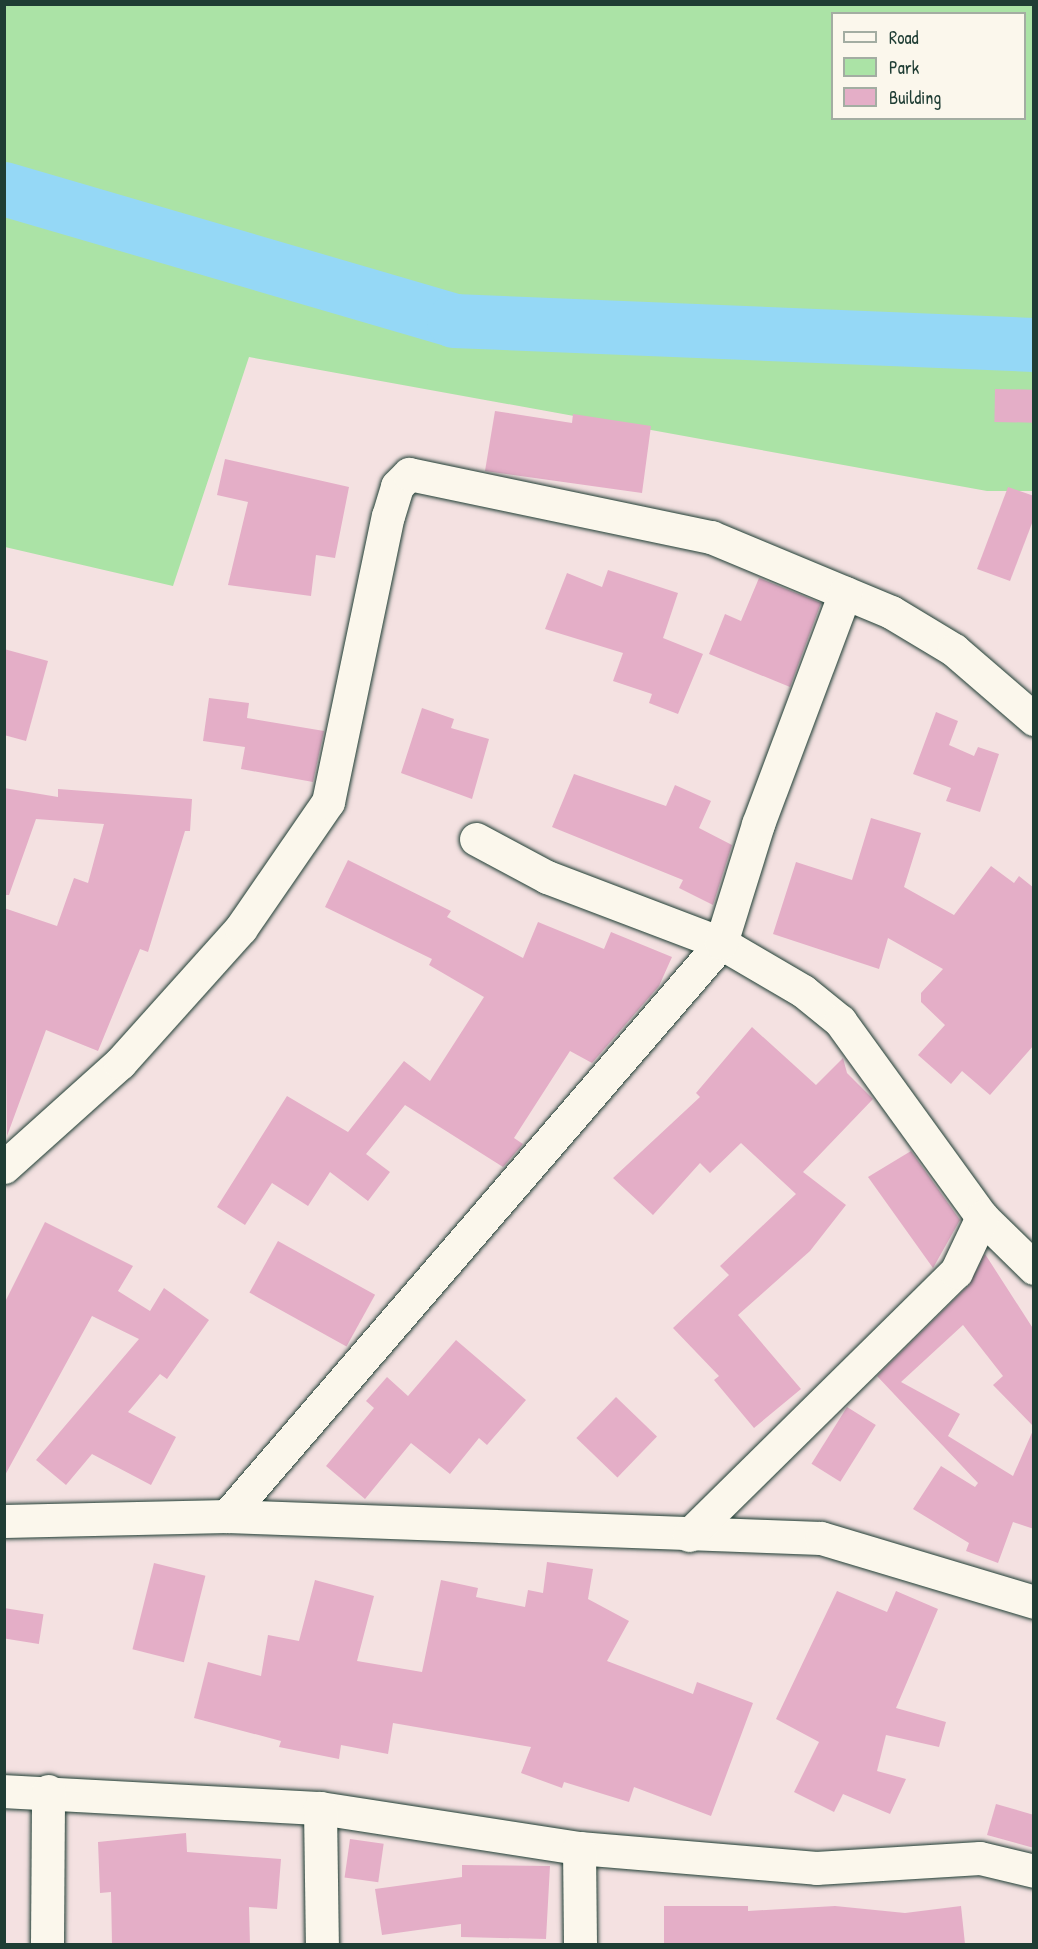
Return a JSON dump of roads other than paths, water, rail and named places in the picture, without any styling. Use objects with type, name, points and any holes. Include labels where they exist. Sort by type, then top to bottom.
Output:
[{"type":"street","points":[[4,1167],[120,1063],[241,928],[328,802],[388,516],[401,478],[425,475],[479,492],[711,537],[891,612],[954,650],[1034,719]]},
{"type":"street","points":[[227,1516],[721,943],[758,824],[845,593]]},
{"type":"street","points":[[476,839],[547,877],[721,943],[803,991],[840,1021],[982,1217],[1034,1268]]},
{"type":"street","points":[[689,1535],[956,1272],[982,1217]]},
{"type":"street","points":[[4,1521],[227,1516],[689,1535],[821,1538],[1034,1602]]},
{"type":"street","points":[[4,1791],[48,1791],[320,1808],[579,1848],[816,1868],[980,1858],[1034,1871]]},
{"type":"street","points":[[46,1944],[48,1791]]},
{"type":"street","points":[[320,1808],[322,1944]]},
{"type":"street","points":[[579,1848],[580,1944]]},
{"type":"waterway","points":[[4,189],[454,321],[1034,345]]}]
